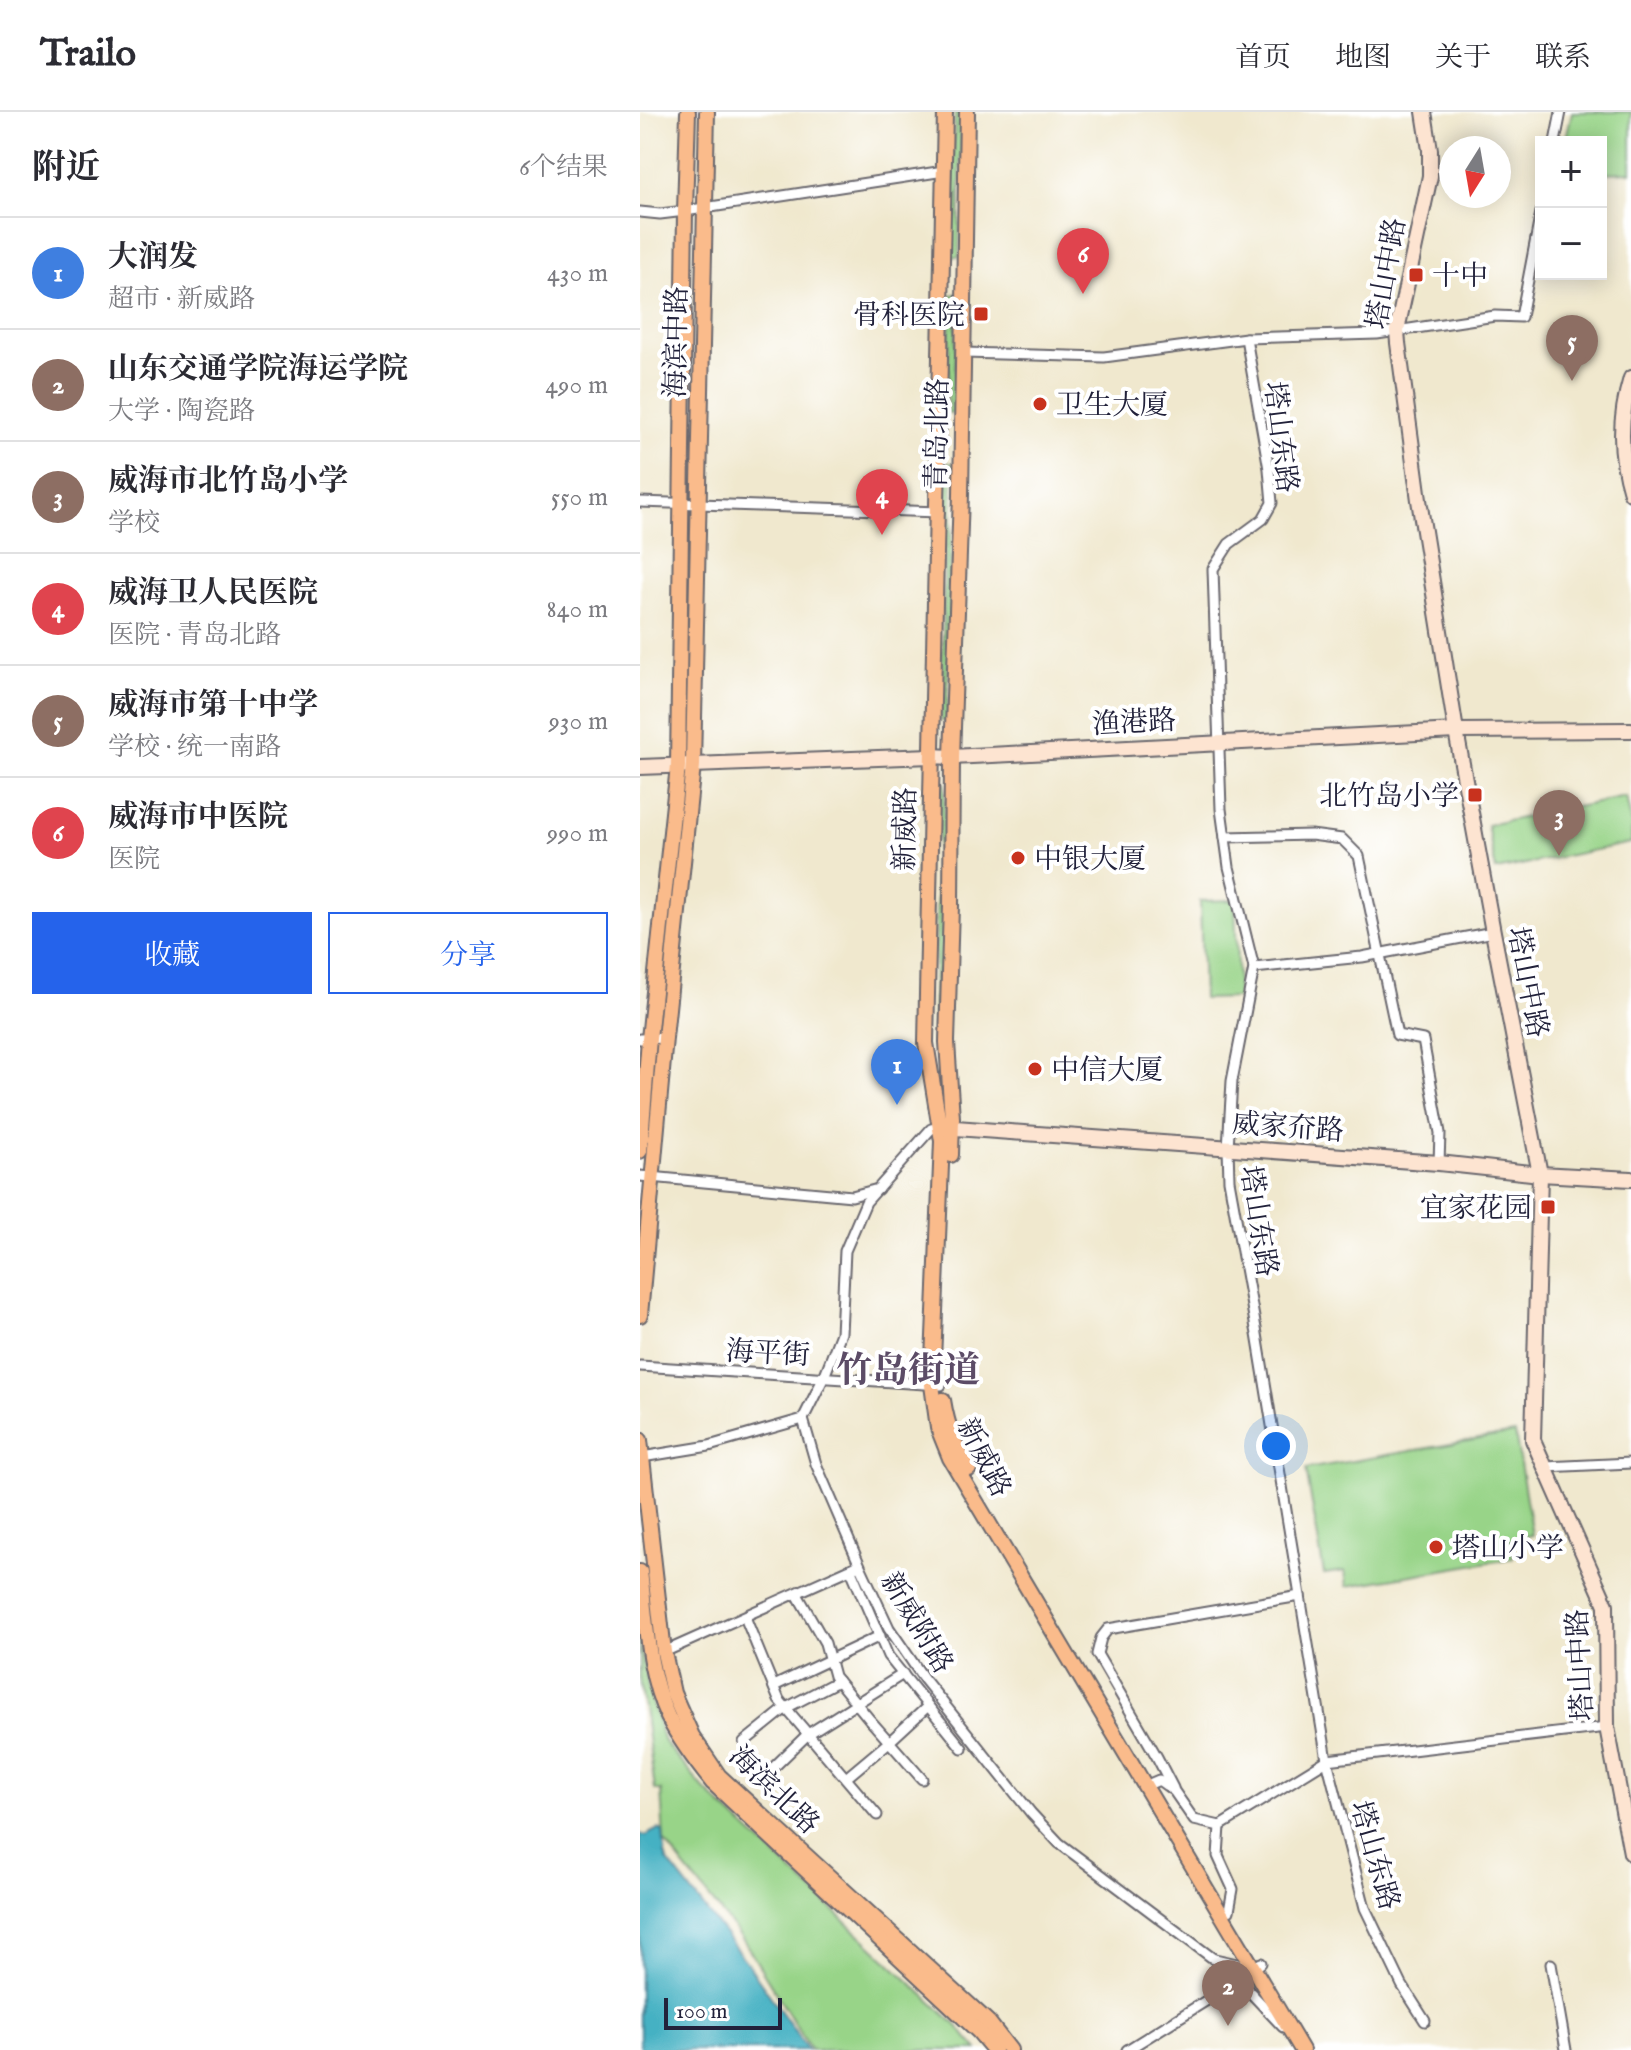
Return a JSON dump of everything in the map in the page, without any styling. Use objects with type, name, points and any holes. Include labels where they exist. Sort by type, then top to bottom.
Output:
[{"type":"main road","name":"海滨中路","points":[[686,765],[681,504],[688,112]]},
{"type":"main road","name":"海滨中路","points":[[686,765],[698,504],[707,112]]},
{"type":"main road","name":"青岛北路","points":[[931,756],[939,512],[945,112]]},
{"type":"main road","name":"青岛北路","points":[[952,757],[961,495],[967,112]]},
{"type":"main road","name":"新威路","points":[[931,756],[926,1043],[942,1128]]},
{"type":"main road","name":"新威路","points":[[952,757],[951,906],[936,1385],[938,1428],[950,1458],[1258,1966],[1313,2050]]},
{"type":"main road","points":[[640,1151],[686,765]]},
{"type":"main road","points":[[640,1315],[651,1039]]},
{"type":"main road","name":"新威路","points":[[936,1385],[959,1454],[1229,1911],[1299,2046]]},
{"type":"main road","name":"海滨北路","points":[[640,1440],[644,1528],[664,1652],[673,1693],[692,1736],[719,1776],[989,2023],[1010,2050]]},
{"type":"main road","name":"海滨北路","points":[[640,1572],[652,1665],[659,1693],[667,1715],[692,1759],[713,1783],[959,2013],[994,2050]]},
{"type":"street","name":"塔山中路","points":[[1424,112],[1430,150],[1430,176],[1397,331],[1419,500],[1456,731],[1540,1174],[1533,1440],[1606,1605],[1607,1727],[1631,1853]]},
{"type":"street","points":[[1556,136],[1561,112]]},
{"type":"street","points":[[640,212],[660,214],[685,211],[944,171]]},
{"type":"street","points":[[964,353],[1104,357],[1246,338],[1377,334],[1495,316],[1521,317],[1535,244]]},
{"type":"street","name":"塔山东路","points":[[1246,338],[1272,503],[1263,519],[1229,544],[1213,569],[1221,809],[1229,867],[1254,968],[1232,1081],[1229,1180],[1327,1760],[1365,1908],[1402,1985],[1425,2021]]},
{"type":"street","points":[[1631,378],[1621,436],[1623,465],[1631,493]]},
{"type":"street","points":[[640,502],[939,512]]},
{"type":"street","name":"渔港路","points":[[640,767],[952,757],[1456,731],[1631,730]]},
{"type":"street","points":[[1225,837],[1311,835],[1342,839],[1359,856],[1397,1035],[1423,1040],[1440,1133],[1439,1163]]},
{"type":"street","points":[[1254,968],[1380,954],[1493,932]]},
{"type":"street","points":[[642,1457],[709,1446],[803,1419],[841,1333],[845,1251],[866,1202],[942,1128]]},
{"type":"street","name":"威家夼路","points":[[942,1128],[1631,1179]]},
{"type":"street","points":[[647,1177],[852,1196],[878,1189]]},
{"type":"street","name":"海平街","points":[[640,1366],[936,1385]]},
{"type":"street","name":"新威附路","points":[[803,1419],[816,1464],[855,1568],[889,1628],[924,1679],[1031,1813],[1059,1843],[1239,1980],[1299,2046]]},
{"type":"street","points":[[1545,1467],[1631,1463]]},
{"type":"street","points":[[664,1652],[855,1568],[888,1656],[962,1748]]},
{"type":"street","points":[[797,1594],[825,1643],[834,1676],[922,1779]]},
{"type":"street","points":[[1300,1596],[1108,1629],[1101,1638],[1097,1654],[1174,1791],[1194,1820],[1220,1826],[1327,1760],[1607,1727]]},
{"type":"street","points":[[745,1617],[779,1700],[877,1815]]},
{"type":"street","points":[[774,1686],[880,1636]]},
{"type":"street","points":[[774,1767],[808,1734],[903,1674]]},
{"type":"street","points":[[744,1742],[786,1708],[838,1681]]},
{"type":"street","points":[[846,1778],[928,1706]]},
{"type":"street","points":[[1152,1783],[1159,1780],[1174,1791]]},
{"type":"street","points":[[1220,1826],[1218,1856],[1233,1889],[1229,1911]]},
{"type":"street","points":[[1210,1958],[1258,1966]]},
{"type":"street","points":[[1551,1964],[1566,2050]]},
{"type":"street","points":[[1127,2050],[1258,1966]]},
{"type":"green space","points":[[955,112],[961,112],[959,257],[951,257]]},
{"type":"green space","points":[[1572,112],[1631,112],[1631,172],[1607,173],[1607,136],[1566,136]]},
{"type":"green space","points":[[957,294],[954,413],[948,413],[950,295]]},
{"type":"green space","points":[[947,463],[953,463],[947,721],[941,721]]},
{"type":"green space","points":[[940,782],[945,783],[940,1040],[933,1041]]},
{"type":"green space","points":[[1626,797],[1631,843],[1496,870],[1487,825]]},
{"type":"green space","points":[[1235,900],[1238,998],[1203,999],[1200,901]]},
{"type":"green space","points":[[1515,1433],[1532,1535],[1510,1539],[1513,1558],[1347,1586],[1345,1571],[1324,1574],[1306,1469]]},
{"type":"green space","points":[[640,1640],[648,1687],[664,1742],[704,1789],[958,2027],[978,2050],[811,2050],[744,1941],[664,1841],[661,1790],[655,1790],[640,1677]]},
{"type":"water","points":[[658,1829],[663,1831],[667,1860],[748,1964],[808,2050],[640,2050],[640,1834],[645,1836]]},
{"type":"place","name":"十中","points":[[1416,275]]},
{"type":"place","name":"威海市中医院","points":[[1083,294]]},
{"type":"place","name":"骨科医院","points":[[981,314]]},
{"type":"place","name":"威海市第十中学","points":[[1572,381]]},
{"type":"place","name":"卫生大厦","points":[[1040,404]]},
{"type":"place","name":"威海卫人民医院","points":[[882,535]]},
{"type":"place","name":"北竹岛小学","points":[[1475,795]]},
{"type":"place","name":"威海市北竹岛小学","points":[[1559,856]]},
{"type":"place","name":"中银大厦","points":[[1018,858]]},
{"type":"place","name":"中信大厦","points":[[1035,1069]]},
{"type":"place","name":"大润发","points":[[897,1105]]},
{"type":"place","name":"宜家花园","points":[[1548,1207]]},
{"type":"place","name":"塔山小学","points":[[1436,1547]]},
{"type":"place","name":"山东交通学院海运学院","points":[[1228,2026]]},
{"type":"district","name":"竹岛街道","points":[[908,1369]]}]
